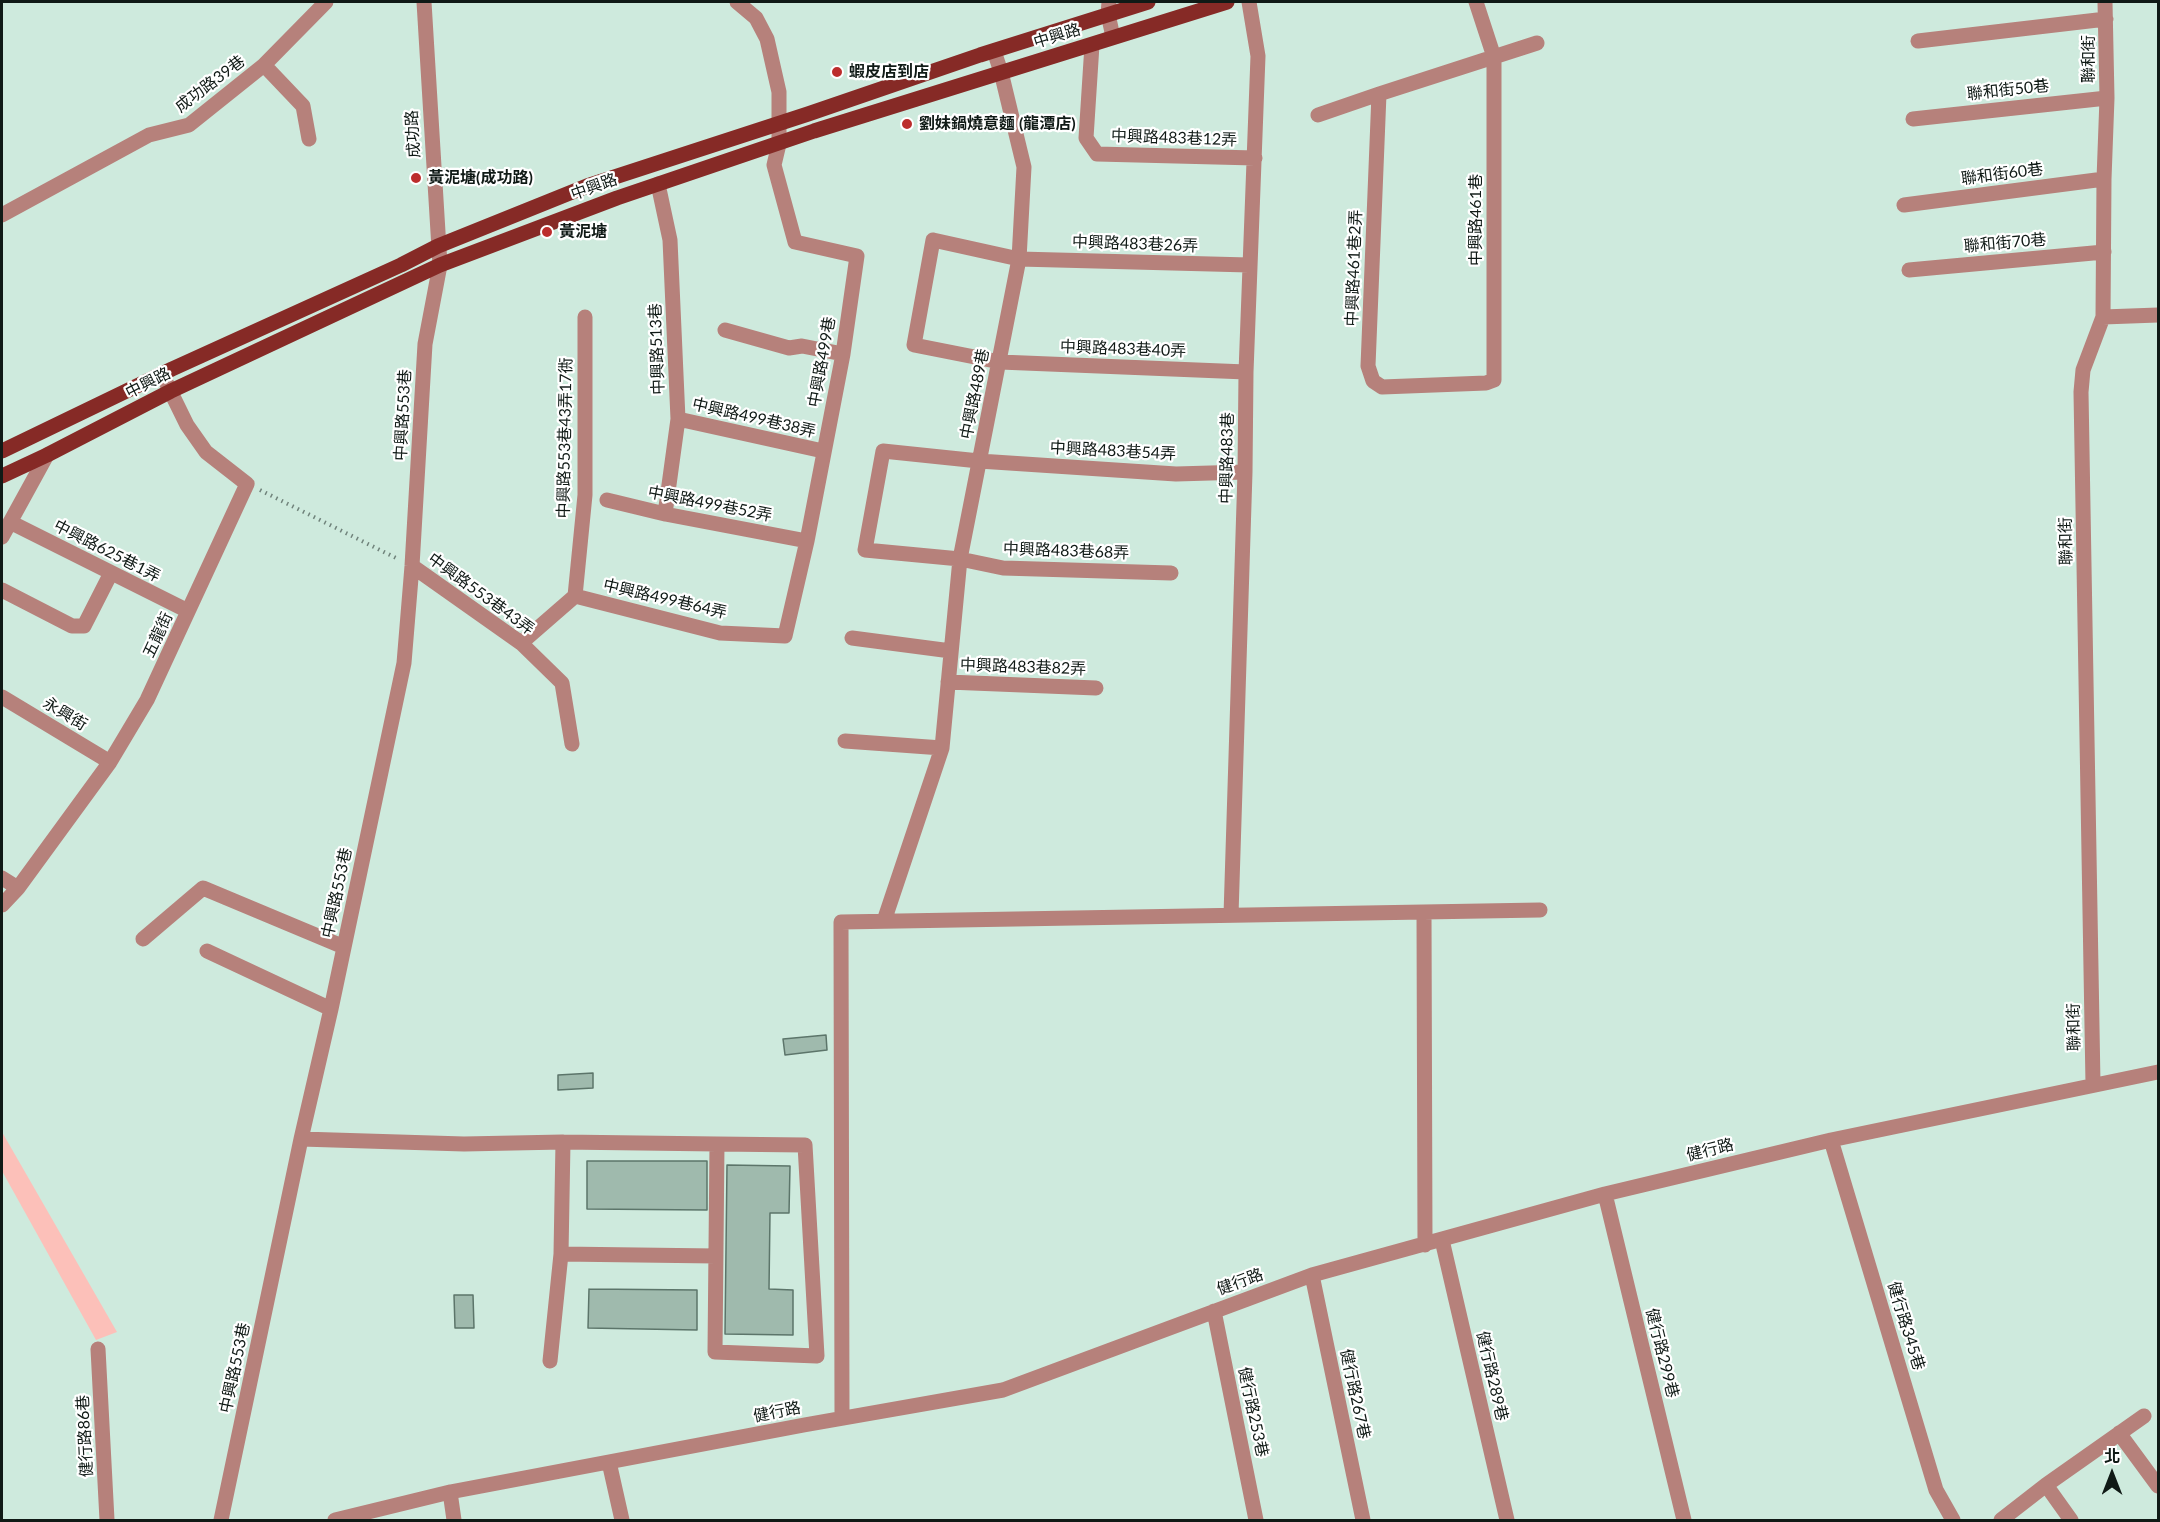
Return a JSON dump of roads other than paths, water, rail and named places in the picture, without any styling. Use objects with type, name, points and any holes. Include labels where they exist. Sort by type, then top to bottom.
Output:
[{"type":"main road","name":"中興路","points":[[2,451],[162,374],[402,265],[438,246],[587,186],[994,51],[1108,8],[1148,2]]},
{"type":"main road","name":"中興路","points":[[2,476],[171,391],[440,265],[658,184],[1001,72],[1227,2]]},
{"type":"street","name":"成功路39巷","points":[[2,215],[149,135],[189,125],[264,65],[326,2]]},
{"type":"street","name":"成功路","points":[[424,2],[440,265]]},
{"type":"street","points":[[737,2],[756,18],[767,39],[779,92],[779,144]]},
{"type":"street","name":"中興路483巷","points":[[1231,915],[1249,265],[1258,56],[1249,2]]},
{"type":"street","name":"中興路461巷","points":[[1433,385],[1486,383],[1494,380],[1494,57],[1476,2]]},
{"type":"street","name":"聯和街","points":[[2093,1084],[2081,392],[2083,370],[2103,318],[2107,98],[2105,2]]},
{"type":"street","points":[[1108,8],[1113,37]]},
{"type":"street","points":[[1918,41],[2106,18]]},
{"type":"street","points":[[1318,115],[1537,43]]},
{"type":"street","name":"中興路483巷12弄","points":[[1092,45],[1086,138],[1097,154],[1255,158]]},
{"type":"street","name":"中興路489巷","points":[[884,921],[942,748],[960,559],[1020,259],[1024,167],[994,51]]},
{"type":"street","points":[[264,65],[303,105],[309,139]]},
{"type":"street","name":"中興路461巷2弄","points":[[1379,94],[1368,366],[1373,381],[1383,387],[1433,385]]},
{"type":"street","name":"聯和街50巷","points":[[1913,119],[2107,98]]},
{"type":"street","name":"中興路499巷","points":[[779,144],[774,165],[795,242],[857,256],[843,354],[807,541],[784,636]]},
{"type":"street","name":"聯和街60巷","points":[[1904,205],[2104,179]]},
{"type":"street","name":"中興路513巷","points":[[658,184],[670,240],[678,419],[665,514]]},
{"type":"street","name":"中興路483巷26弄","points":[[923,302],[933,240],[1020,259],[1249,265]]},
{"type":"street","name":"聯和街70巷","points":[[1909,270],[2104,252]]},
{"type":"street","name":"中興路553巷","points":[[221,1521],[404,663],[425,345],[440,265]]},
{"type":"street","name":"中興路483巷40弄","points":[[923,302],[914,345],[1000,362],[1246,372]]},
{"type":"street","points":[[2103,318],[2158,315]]},
{"type":"street","name":"中興路553巷43弄17衖","points":[[574,596],[585,495],[585,318]]},
{"type":"street","points":[[725,330],[789,348],[802,346],[843,354]]},
{"type":"street","points":[[162,374],[171,391]]},
{"type":"street","name":"五龍街","points":[[2,905],[18,888],[110,762],[147,700],[247,484],[206,452],[188,425],[171,391]]},
{"type":"street","name":"中興路499巷38弄","points":[[678,419],[823,451]]},
{"type":"street","name":"中興路483巷54弄","points":[[874,498],[883,451],[979,461],[1176,474],[1245,472]]},
{"type":"street","points":[[2,537],[47,455]]},
{"type":"street","name":"中興路483巷68弄","points":[[874,498],[865,550],[960,559],[1003,568],[1171,573]]},
{"type":"street","name":"中興路499巷52弄","points":[[607,500],[665,514],[807,541]]},
{"type":"street","name":"中興路625巷1弄","points":[[10,522],[188,611]]},
{"type":"street","name":"中興路553巷43弄","points":[[412,566],[521,642],[562,683],[572,744]]},
{"type":"street","points":[[2,590],[72,626],[84,626],[111,573]]},
{"type":"street","points":[[521,642],[574,596]]},
{"type":"street","name":"中興路499巷64弄","points":[[574,596],[720,633],[784,636]]},
{"type":"street","points":[[852,638],[951,651]]},
{"type":"street","name":"中興路483巷82弄","points":[[948,682],[1096,688]]},
{"type":"street","name":"永興街","points":[[2,697],[110,762]]},
{"type":"street","points":[[845,741],[942,748]]},
{"type":"street","points":[[2,878],[18,888]]},
{"type":"street","points":[[143,939],[203,888],[344,947]]},
{"type":"street","points":[[842,1418],[841,922],[1540,910]]},
{"type":"street","points":[[1424,912],[1425,1245]]},
{"type":"street","points":[[207,951],[331,1009]]},
{"type":"street","name":"健行路","points":[[335,1521],[450,1492],[1003,1390],[1312,1275],[1605,1194],[1831,1140],[2158,1072]]},
{"type":"street","points":[[301,1139],[464,1144],[562,1142],[805,1145],[817,1356],[715,1352],[717,1144]]},
{"type":"street","name":"健行路345巷","points":[[1831,1140],[1936,1490],[1953,1521]]},
{"type":"street","points":[[550,1361],[561,1254],[562,1142]]},
{"type":"street","name":"健行路299巷","points":[[1605,1194],[1684,1521]]},
{"type":"street","name":"健行路289巷","points":[[1442,1240],[1507,1521]]},
{"type":"street","points":[[561,1254],[716,1256]]},
{"type":"street","name":"健行路267巷","points":[[1312,1275],[1363,1521]]},
{"type":"street","name":"健行路253巷","points":[[1214,1311],[1256,1521]]},
{"type":"street","name":"健行路86巷","points":[[98,1349],[107,1521]]},
{"type":"street","points":[[2001,1521],[2046,1485],[2144,1416]]},
{"type":"street","points":[[2119,1433],[2158,1486]]},
{"type":"street","points":[[609,1462],[622,1521]]},
{"type":"street","points":[[2046,1485],[2071,1521]]},
{"type":"street","points":[[450,1492],[454,1521]]},
{"type":"place","name":"蝦皮店到店","points":[[837,72]]},
{"type":"place","name":"劉妹鍋燒意麵 (龍潭店)","points":[[907,124]]},
{"type":"place","name":"黃泥塘(成功路)","points":[[416,178]]},
{"type":"place","name":"黃泥塘","points":[[547,232]]}]
